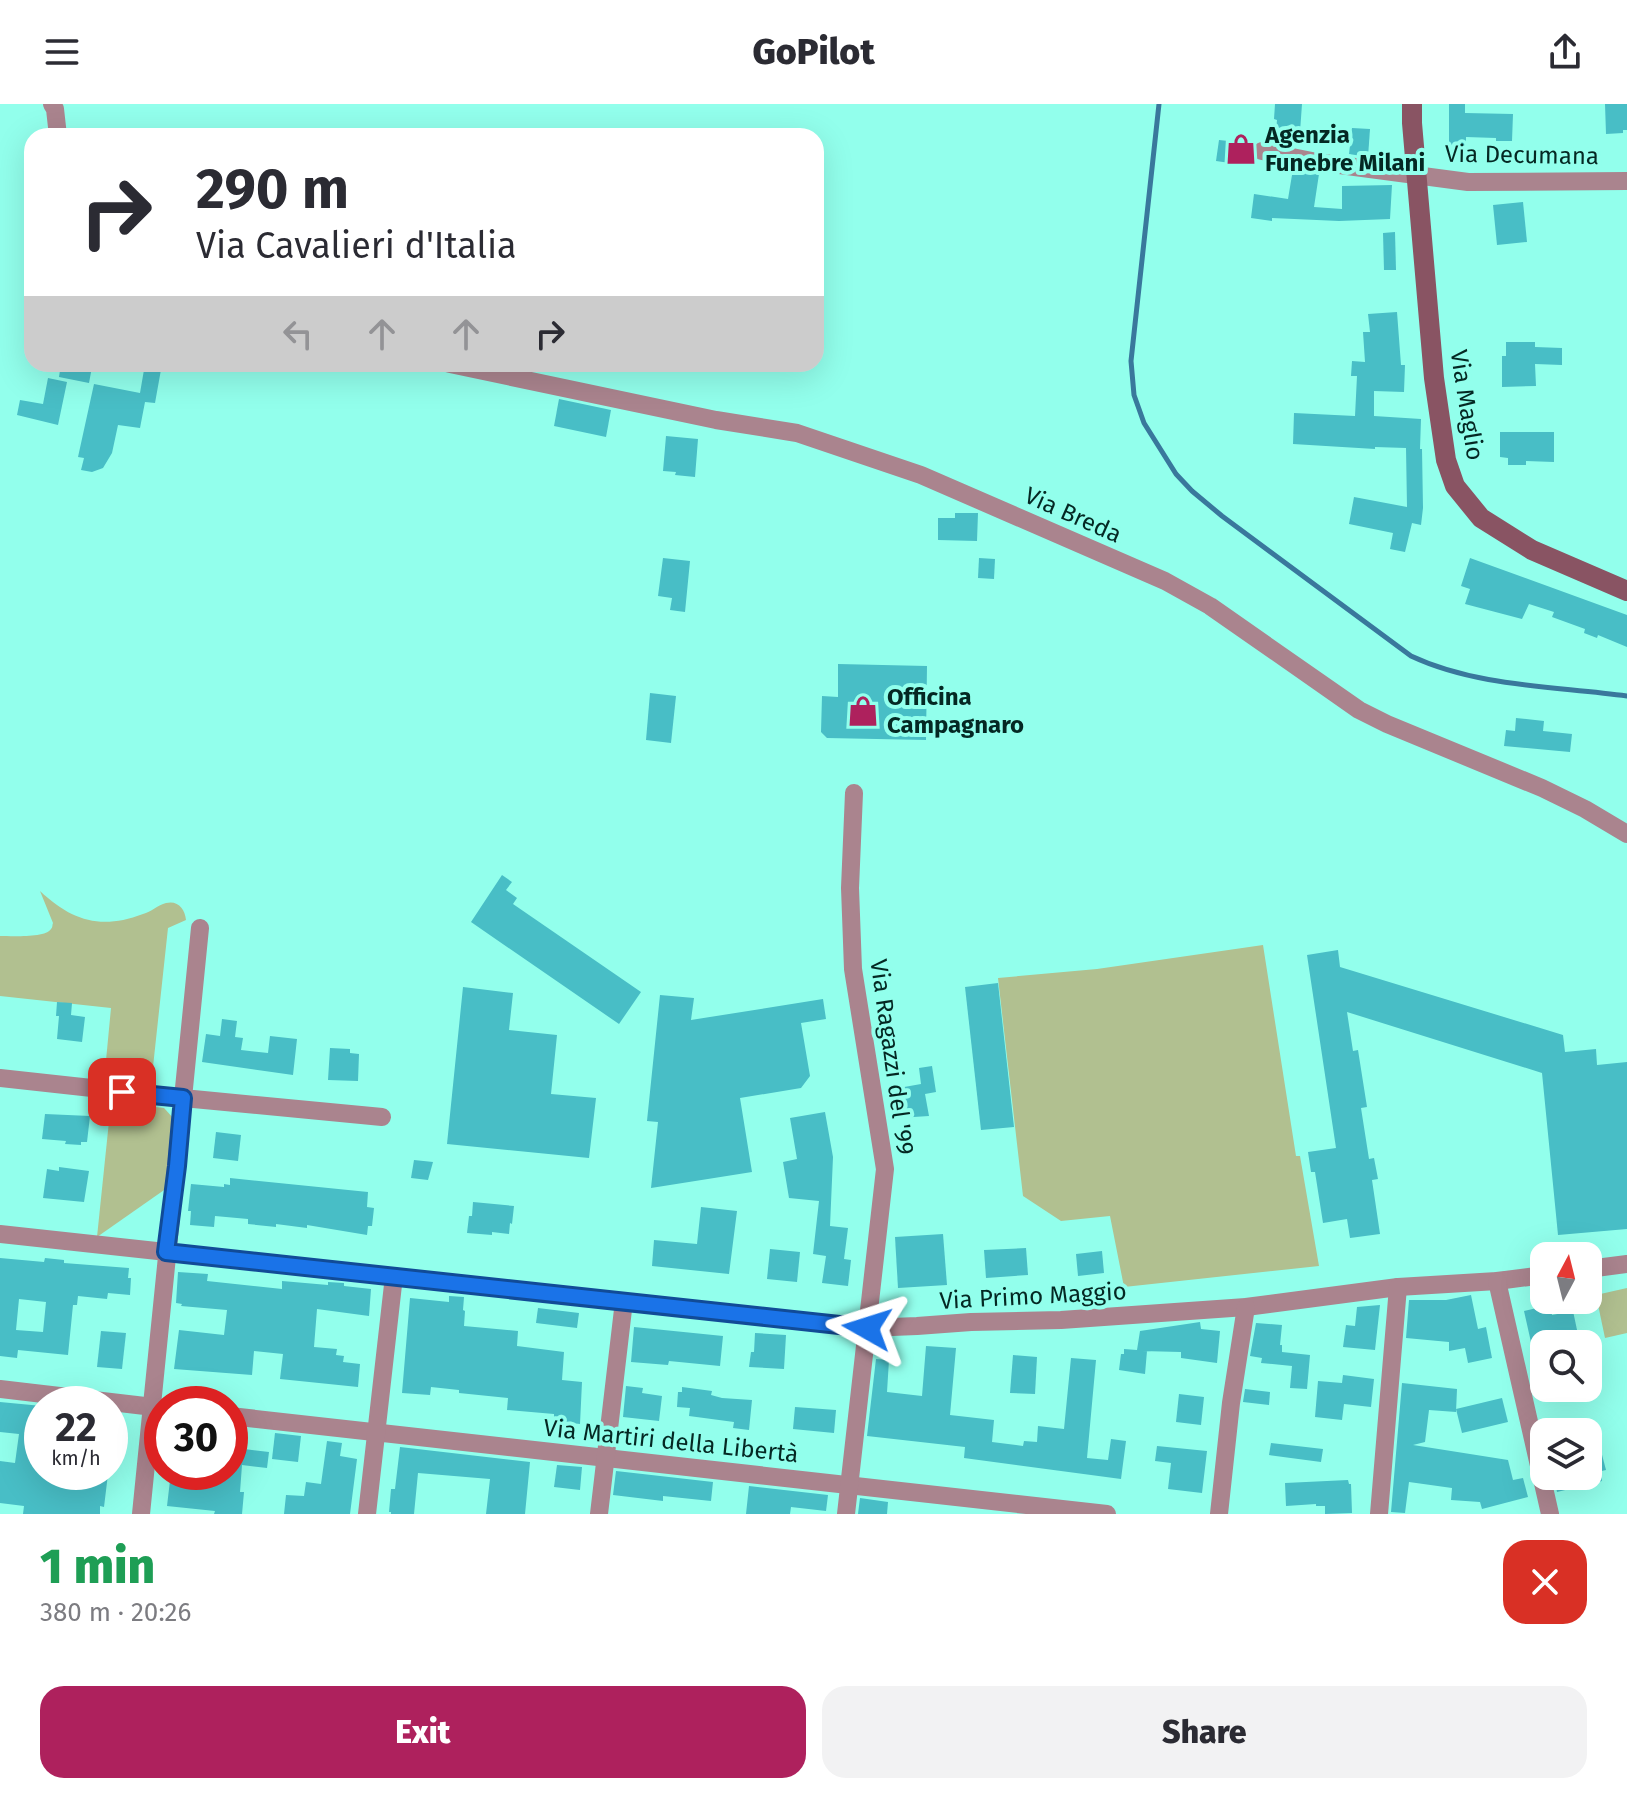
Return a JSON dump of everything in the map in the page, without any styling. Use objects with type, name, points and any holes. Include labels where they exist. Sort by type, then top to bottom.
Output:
[{"type":"main road","name":"Via Maglio","points":[[1412,104],[1434,378],[1446,460],[1455,486],[1481,518],[1519,542],[1627,591]]},
{"type":"street","points":[[52,104],[57,128]]},
{"type":"street","name":"Via Decumana","points":[[1262,151],[1317,162],[1468,182],[1627,181]]},
{"type":"street","name":"Via Breda","points":[[488,372],[716,420],[797,433],[921,475],[1165,581],[1210,606],[1359,710],[1542,788],[1627,834]]},
{"type":"street","name":"Via Ragazzi del '99","points":[[846,1514],[885,1169],[853,969],[850,888],[854,793]]},
{"type":"street","points":[[159,1386],[166,1252],[200,928]]},
{"type":"street","points":[[0,1078],[382,1117]]},
{"type":"street","name":"Via Primo Maggio","points":[[0,1234],[867,1328],[1061,1320],[1246,1307],[1398,1287],[1530,1277]]},
{"type":"street","points":[[1602,1267],[1627,1264]]},
{"type":"street","points":[[367,1514],[394,1276]]},
{"type":"street","points":[[1497,1281],[1550,1514]]},
{"type":"street","points":[[1379,1514],[1398,1287]]},
{"type":"street","points":[[599,1514],[624,1301]]},
{"type":"street","points":[[1219,1514],[1231,1403],[1246,1307]]},
{"type":"street","points":[[0,1389],[144,1405]]},
{"type":"street","name":"Via Martiri della Libertà","points":[[248,1418],[1107,1514]]},
{"type":"street","points":[[141,1514],[145,1490]]},
{"type":"green space","points":[[40,891],[64,910],[100,922],[128,919],[166,903],[177,904],[184,912],[186,920],[168,928],[152,1076],[105,1071],[111,1008],[0,996],[0,936],[36,935],[52,928],[53,923]]},
{"type":"green space","points":[[1263,945],[1296,1156],[1300,1156],[1319,1266],[1124,1287],[1110,1216],[1061,1221],[1023,1196],[998,978],[1097,969]]},
{"type":"green space","points":[[111,1102],[164,1108],[174,1119],[167,1188],[97,1237]]},
{"type":"green space","points":[[1627,1288],[1627,1333],[1605,1338],[1600,1314],[1602,1294]]},
{"type":"building","points":[[1275,104],[1302,104],[1299,146],[1275,140]]},
{"type":"building","points":[[1449,104],[1465,104],[1465,113],[1513,114],[1512,141],[1466,137],[1466,148],[1449,148]]},
{"type":"building","points":[[1605,104],[1627,104],[1627,130],[1623,133],[1606,134]]},
{"type":"building","points":[[1352,128],[1370,129],[1368,157],[1349,154]]},
{"type":"building","points":[[1219,140],[1247,143],[1244,165],[1216,161]]},
{"type":"building","points":[[1293,169],[1319,174],[1314,207],[1342,209],[1342,186],[1392,185],[1390,219],[1339,221],[1272,218],[1272,221],[1251,218],[1254,194],[1288,199]]},
{"type":"building","points":[[1523,202],[1527,242],[1497,245],[1493,205]]},
{"type":"building","points":[[1395,232],[1396,270],[1384,270],[1383,233]]},
{"type":"building","points":[[1397,312],[1401,365],[1405,365],[1404,392],[1374,391],[1374,416],[1421,419],[1421,525],[1412,523],[1405,552],[1390,549],[1393,533],[1349,524],[1354,497],[1407,507],[1406,448],[1293,444],[1294,413],[1355,416],[1357,376],[1351,376],[1352,361],[1365,362],[1363,332],[1370,332],[1368,314]]},
{"type":"building","points":[[1506,342],[1535,342],[1535,347],[1562,348],[1562,365],[1535,364],[1536,386],[1502,387],[1502,356],[1506,356]]},
{"type":"building","points":[[60,372],[91,372],[89,383],[59,377]]},
{"type":"building","points":[[144,372],[161,372],[155,403],[145,402],[140,428],[118,425],[112,453],[103,468],[92,472],[81,470],[84,458],[78,457],[94,384],[140,393]]},
{"type":"building","points":[[48,378],[67,382],[58,425],[17,415],[20,400],[43,404]]},
{"type":"building","points":[[559,399],[611,410],[606,437],[554,426]]},
{"type":"building","points":[[1500,432],[1554,432],[1554,462],[1526,461],[1526,465],[1508,465],[1508,458],[1500,457]]},
{"type":"building","points":[[666,436],[698,439],[695,477],[663,471]]},
{"type":"building","points":[[955,513],[978,513],[977,541],[938,540],[938,518],[955,518]]},
{"type":"building","points":[[663,558],[690,561],[685,612],[670,610],[672,598],[658,596]]},
{"type":"building","points":[[979,558],[995,559],[994,579],[978,578]]},
{"type":"building","points":[[1470,558],[1627,615],[1627,647],[1598,635],[1597,638],[1584,633],[1585,629],[1552,617],[1554,612],[1529,604],[1522,619],[1465,604],[1470,589],[1461,586]]},
{"type":"building","points":[[838,664],[927,666],[926,740],[827,738],[821,732],[822,696],[838,697]]},
{"type":"building","points":[[650,693],[676,696],[671,743],[646,740]]},
{"type":"building","points":[[1516,718],[1544,721],[1543,731],[1572,734],[1570,752],[1504,746],[1506,730],[1515,731]]},
{"type":"building","points":[[502,875],[512,882],[506,890],[517,898],[513,904],[641,992],[619,1024],[471,922]]},
{"type":"building","points":[[1338,950],[1340,967],[1563,1035],[1565,1052],[1596,1049],[1597,1065],[1627,1062],[1627,1229],[1558,1235],[1542,1073],[1347,1012],[1353,1051],[1358,1050],[1367,1107],[1361,1108],[1369,1159],[1374,1158],[1378,1179],[1372,1180],[1380,1234],[1350,1238],[1347,1219],[1323,1223],[1315,1172],[1311,1172],[1308,1152],[1336,1148],[1307,955]]},
{"type":"building","points":[[998,983],[1014,1127],[981,1130],[965,987]]},
{"type":"building","points":[[463,987],[513,993],[509,1030],[557,1035],[551,1094],[596,1098],[589,1158],[447,1144]]},
{"type":"building","points":[[660,995],[694,998],[691,1020],[823,999],[826,1019],[801,1023],[810,1076],[801,1088],[740,1098],[752,1172],[651,1188],[658,1122],[647,1121]]},
{"type":"building","points":[[57,1002],[72,1003],[71,1015],[85,1017],[82,1042],[57,1039]]},
{"type":"building","points":[[222,1019],[237,1021],[235,1037],[243,1038],[241,1050],[268,1053],[270,1036],[297,1039],[293,1075],[202,1062],[206,1034],[220,1036]]},
{"type":"building","points":[[330,1048],[350,1049],[350,1053],[359,1054],[358,1081],[328,1080]]},
{"type":"building","points":[[932,1066],[936,1092],[925,1094],[929,1116],[898,1118],[893,1089],[921,1084],[919,1068]]},
{"type":"building","points":[[825,1112],[833,1157],[830,1226],[848,1228],[844,1259],[851,1260],[848,1286],[822,1283],[826,1256],[813,1254],[819,1201],[789,1198],[783,1162],[797,1159],[790,1118]]},
{"type":"building","points":[[45,1114],[90,1116],[87,1142],[81,1142],[81,1145],[65,1144],[66,1141],[42,1139]]},
{"type":"building","points":[[216,1132],[241,1135],[238,1161],[213,1158]]},
{"type":"building","points":[[414,1160],[433,1162],[428,1180],[411,1178]]},
{"type":"building","points":[[59,1167],[89,1171],[84,1202],[43,1198],[47,1169],[59,1171]]},
{"type":"building","points":[[230,1178],[368,1192],[367,1207],[374,1208],[372,1226],[368,1226],[367,1235],[307,1225],[307,1228],[248,1224],[248,1219],[215,1216],[214,1227],[190,1225],[191,1184],[224,1187],[224,1184],[230,1185]]},
{"type":"building","points":[[473,1202],[514,1206],[509,1234],[467,1233]]},
{"type":"building","points":[[701,1207],[737,1211],[729,1274],[652,1266],[654,1240],[697,1244]]},
{"type":"building","points":[[943,1234],[947,1285],[898,1288],[895,1237]]},
{"type":"building","points":[[1026,1248],[1028,1275],[986,1278],[984,1250]]},
{"type":"building","points":[[770,1249],[800,1252],[797,1282],[767,1279]]},
{"type":"building","points":[[1102,1251],[1104,1273],[1078,1276],[1076,1254]]},
{"type":"building","points":[[0,1258],[44,1262],[45,1258],[64,1260],[64,1263],[129,1268],[130,1295],[108,1293],[107,1299],[78,1296],[77,1305],[73,1305],[68,1355],[18,1350],[17,1358],[0,1356]],"holes":[[[19,1299],[46,1302],[43,1332],[16,1330]]]},
{"type":"building","points":[[178,1272],[208,1274],[207,1281],[282,1289],[282,1281],[328,1285],[328,1282],[344,1283],[344,1286],[371,1289],[369,1316],[317,1309],[314,1347],[337,1349],[336,1355],[344,1356],[343,1362],[360,1364],[358,1387],[280,1379],[283,1354],[254,1351],[252,1375],[174,1369],[179,1330],[224,1335],[227,1310],[176,1303]]},
{"type":"building","points":[[1471,1295],[1478,1329],[1486,1327],[1492,1358],[1468,1363],[1465,1348],[1449,1351],[1449,1342],[1406,1338],[1409,1300],[1446,1300]]},
{"type":"building","points":[[449,1296],[464,1297],[464,1326],[518,1331],[517,1346],[564,1352],[562,1380],[582,1382],[580,1424],[554,1421],[554,1414],[507,1410],[508,1398],[431,1387],[430,1395],[402,1393],[410,1298],[449,1302]]},
{"type":"building","points":[[1380,1305],[1375,1350],[1343,1347],[1346,1325],[1355,1326],[1357,1307]]},
{"type":"building","points":[[538,1308],[579,1313],[577,1328],[536,1323]]},
{"type":"building","points":[[1530,1310],[1530,1314],[1574,1314],[1577,1330],[1530,1330],[1530,1338],[1524,1311]]},
{"type":"building","points":[[1200,1322],[1201,1329],[1220,1331],[1217,1363],[1181,1358],[1181,1352],[1147,1351],[1145,1374],[1119,1370],[1124,1349],[1137,1350],[1140,1331]]},
{"type":"building","points":[[1256,1323],[1282,1325],[1282,1352],[1310,1355],[1307,1389],[1290,1388],[1292,1366],[1261,1363],[1262,1358],[1250,1356]]},
{"type":"building","points":[[634,1327],[723,1336],[720,1366],[669,1361],[668,1365],[631,1362]]},
{"type":"building","points":[[101,1331],[126,1333],[122,1369],[97,1367]]},
{"type":"building","points":[[755,1333],[786,1335],[784,1369],[749,1367]]},
{"type":"building","points":[[926,1346],[956,1348],[950,1415],[994,1420],[992,1442],[1023,1446],[1024,1441],[1037,1442],[1038,1426],[1064,1429],[1071,1358],[1096,1360],[1087,1458],[1108,1460],[1111,1439],[1126,1441],[1121,1479],[964,1458],[965,1447],[867,1436],[876,1359],[889,1360],[887,1392],[922,1396]]},
{"type":"building","points":[[1013,1355],[1037,1357],[1035,1394],[1010,1393]]},
{"type":"building","points":[[1343,1375],[1374,1379],[1371,1407],[1344,1404],[1342,1420],[1315,1417],[1318,1381],[1342,1383]]},
{"type":"building","points":[[1402,1383],[1457,1389],[1456,1412],[1429,1410],[1425,1442],[1413,1445],[1508,1460],[1513,1480],[1523,1478],[1528,1497],[1482,1509],[1480,1502],[1451,1500],[1452,1488],[1409,1482],[1405,1513],[1391,1512]]},
{"type":"building","points":[[626,1386],[643,1388],[642,1393],[662,1396],[659,1421],[623,1417]]},
{"type":"building","points":[[682,1387],[712,1391],[711,1395],[722,1398],[752,1400],[749,1430],[733,1428],[734,1422],[689,1416],[690,1408],[677,1407],[678,1392],[682,1392]]},
{"type":"building","points":[[1245,1389],[1270,1392],[1269,1405],[1243,1402]]},
{"type":"building","points":[[1179,1394],[1204,1397],[1201,1425],[1176,1422]]},
{"type":"building","points":[[1502,1398],[1508,1422],[1462,1433],[1456,1409]]},
{"type":"building","points":[[0,1402],[24,1404],[24,1490],[106,1490],[100,1514],[23,1514],[24,1506],[0,1503],[0,1461],[15,1463],[19,1434],[0,1432]]},
{"type":"building","points":[[795,1407],[836,1410],[834,1433],[793,1429]]},
{"type":"building","points":[[275,1433],[301,1436],[298,1462],[272,1459]]},
{"type":"building","points":[[327,1441],[342,1443],[340,1456],[357,1459],[350,1514],[284,1514],[286,1495],[304,1496],[306,1482],[321,1484]]},
{"type":"building","points":[[1271,1443],[1323,1449],[1321,1462],[1269,1455]]},
{"type":"building","points":[[1157,1446],[1207,1451],[1202,1493],[1168,1489],[1171,1463],[1155,1461]]},
{"type":"building","points":[[400,1447],[530,1462],[525,1514],[486,1514],[490,1479],[418,1473],[414,1514],[391,1514],[391,1489],[395,1489]]},
{"type":"building","points":[[248,1449],[269,1452],[267,1468],[248,1466]]},
{"type":"building","points":[[557,1465],[582,1467],[580,1490],[554,1487]]},
{"type":"building","points":[[616,1471],[713,1482],[711,1501],[663,1496],[663,1501],[613,1495]]},
{"type":"building","points":[[1348,1480],[1351,1484],[1352,1513],[1325,1514],[1325,1506],[1316,1504],[1286,1506],[1285,1483]]},
{"type":"building","points":[[749,1486],[828,1495],[826,1511],[791,1507],[790,1514],[746,1514]]},
{"type":"building","points":[[169,1490],[244,1492],[242,1514],[214,1514],[215,1511],[167,1506]]},
{"type":"building","points":[[860,1498],[888,1502],[887,1514],[858,1514]]},
{"type":"waterway","points":[[1159,104],[1131,361],[1134,395],[1144,423],[1176,474],[1222,516],[1411,656],[1489,680],[1627,696]]},
{"type":"place","name":"Agenzia Funebre Milani","points":[[1241,149]]},
{"type":"place","name":"Officina Campagnaro","points":[[863,711]]},
{"type":"route","points":[[122,1092],[183,1098],[166,1252],[867,1328]]}]
